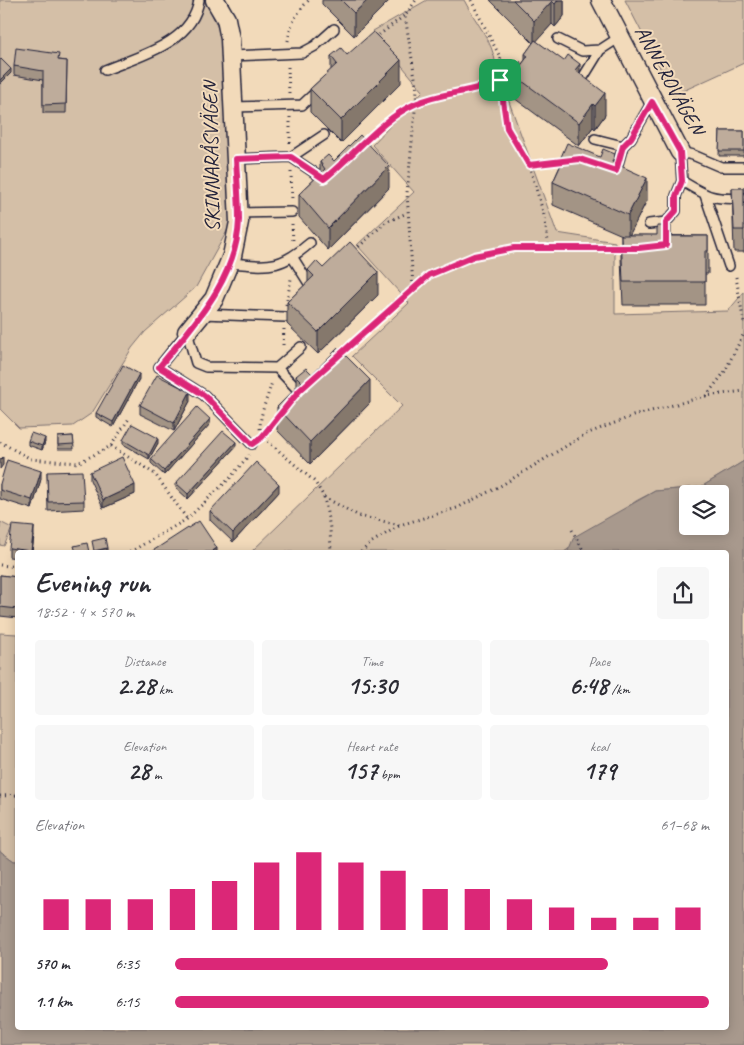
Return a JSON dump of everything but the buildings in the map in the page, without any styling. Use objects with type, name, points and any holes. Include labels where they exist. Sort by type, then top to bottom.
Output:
[{"type":"street","name":"SKINNARÅSVÄGEN","points":[[187,332],[214,299],[229,264],[239,222],[230,39],[226,19],[215,0]]},
{"type":"street","name":"ANNEROVÄGEN","points":[[601,0],[652,102],[680,152]]},
{"type":"lane","points":[[105,70],[151,53],[168,43],[192,20],[198,0]]},
{"type":"lane","points":[[231,56],[302,53],[316,46],[334,29]]},
{"type":"lane","points":[[584,76],[600,50],[620,37]]},
{"type":"lane","points":[[558,39],[582,51],[600,50]]},
{"type":"lane","points":[[234,107],[302,105],[323,85]]},
{"type":"lane","points":[[616,171],[623,146],[631,138],[652,102]]},
{"type":"lane","points":[[236,159],[291,157],[324,135]]},
{"type":"lane","points":[[594,139],[623,146]]},
{"type":"lane","points":[[649,224],[666,226],[676,211],[676,196],[682,181],[680,152]]},
{"type":"lane","name":"ANNEROVÄGEN","points":[[680,152],[693,155],[721,167],[744,167]]},
{"type":"lane","points":[[291,157],[324,179]]},
{"type":"lane","points":[[682,181],[705,196],[719,200],[744,198]]},
{"type":"lane","points":[[705,196],[729,266]]},
{"type":"lane","points":[[238,213],[292,212]]},
{"type":"lane","points":[[229,264],[278,265],[293,258],[310,243]]},
{"type":"lane","points":[[293,258],[310,284]]},
{"type":"lane","points":[[202,314],[285,318]]},
{"type":"lane","points":[[187,332],[196,363],[206,367],[277,368],[301,347]]},
{"type":"lane","points":[[187,332],[159,367],[204,395],[252,444]]},
{"type":"lane","points":[[277,368],[299,391]]},
{"type":"path","points":[[368,44],[404,16],[416,0]]},
{"type":"path","points":[[471,0],[502,59],[500,80],[507,128],[529,165],[544,215],[549,248]]},
{"type":"path","points":[[404,16],[417,90],[407,193],[413,287]]},
{"type":"path","points":[[364,144],[398,112],[416,103],[483,88],[500,80],[514,64],[537,59]]},
{"type":"path","points":[[529,165],[571,160]]},
{"type":"path","points":[[350,254],[386,222],[408,214]]},
{"type":"path","points":[[337,359],[413,287],[429,275],[474,256],[514,248],[629,248]]},
{"type":"path","points":[[729,266],[736,277],[744,324]]},
{"type":"path","points":[[706,396],[724,373],[744,333]]},
{"type":"path","points":[[133,550],[187,519],[230,478],[249,454],[252,444],[262,437],[299,391]]},
{"type":"path","points":[[363,550],[372,542],[400,525],[457,508],[502,485],[586,434],[633,416],[706,396],[744,391]]},
{"type":"path","points":[[0,442],[31,459],[78,463],[111,446],[130,418]]},
{"type":"path","points":[[262,437],[315,482],[324,497],[330,528],[330,550]]},
{"type":"path","points":[[111,446],[155,474],[187,519]]},
{"type":"path","points":[[324,497],[359,516],[400,525]]},
{"type":"path","points":[[572,530],[583,550]]},
{"type":"path","points":[[0,565],[15,567]]},
{"type":"path","points":[[0,796],[15,795]]},
{"type":"shaded area","points":[[0,0],[206,0],[220,33],[225,82],[232,222],[196,287],[145,332],[132,348],[92,413],[73,426],[19,428],[0,409]]},
{"type":"shaded area","points":[[427,0],[464,0],[491,48],[557,233],[615,242],[615,314],[728,311],[744,292],[744,461],[704,485],[679,485],[679,489],[655,491],[636,501],[567,550],[253,550],[402,406],[352,356],[409,303],[357,245],[414,192],[372,145],[423,91],[373,31]]},
{"type":"shaded area","points":[[625,0],[744,0],[744,63],[674,95]]},
{"type":"shaded area","points":[[744,461],[744,1045],[0,1045],[0,851],[15,861],[15,1030],[729,1030],[729,550],[568,550],[574,537],[655,491],[679,489],[679,535],[729,535],[729,485],[704,485]]},
{"type":"shaded area","points":[[0,522],[12,528],[4,546],[0,545]]},
{"type":"shaded area","points":[[0,633],[15,634],[15,861],[0,851]]},
{"type":"route","points":[[500,80],[507,128],[529,165],[580,159],[616,171],[623,146],[631,138],[652,102],[680,152],[682,181],[676,196],[676,211],[666,222],[666,245],[639,248],[514,248],[474,256],[429,275],[413,287],[337,359],[299,391],[262,437],[252,444],[204,395],[159,367],[214,299],[232,256],[239,222],[236,159],[291,157],[324,179],[347,161],[398,112],[416,103],[483,88],[500,80]]}]
